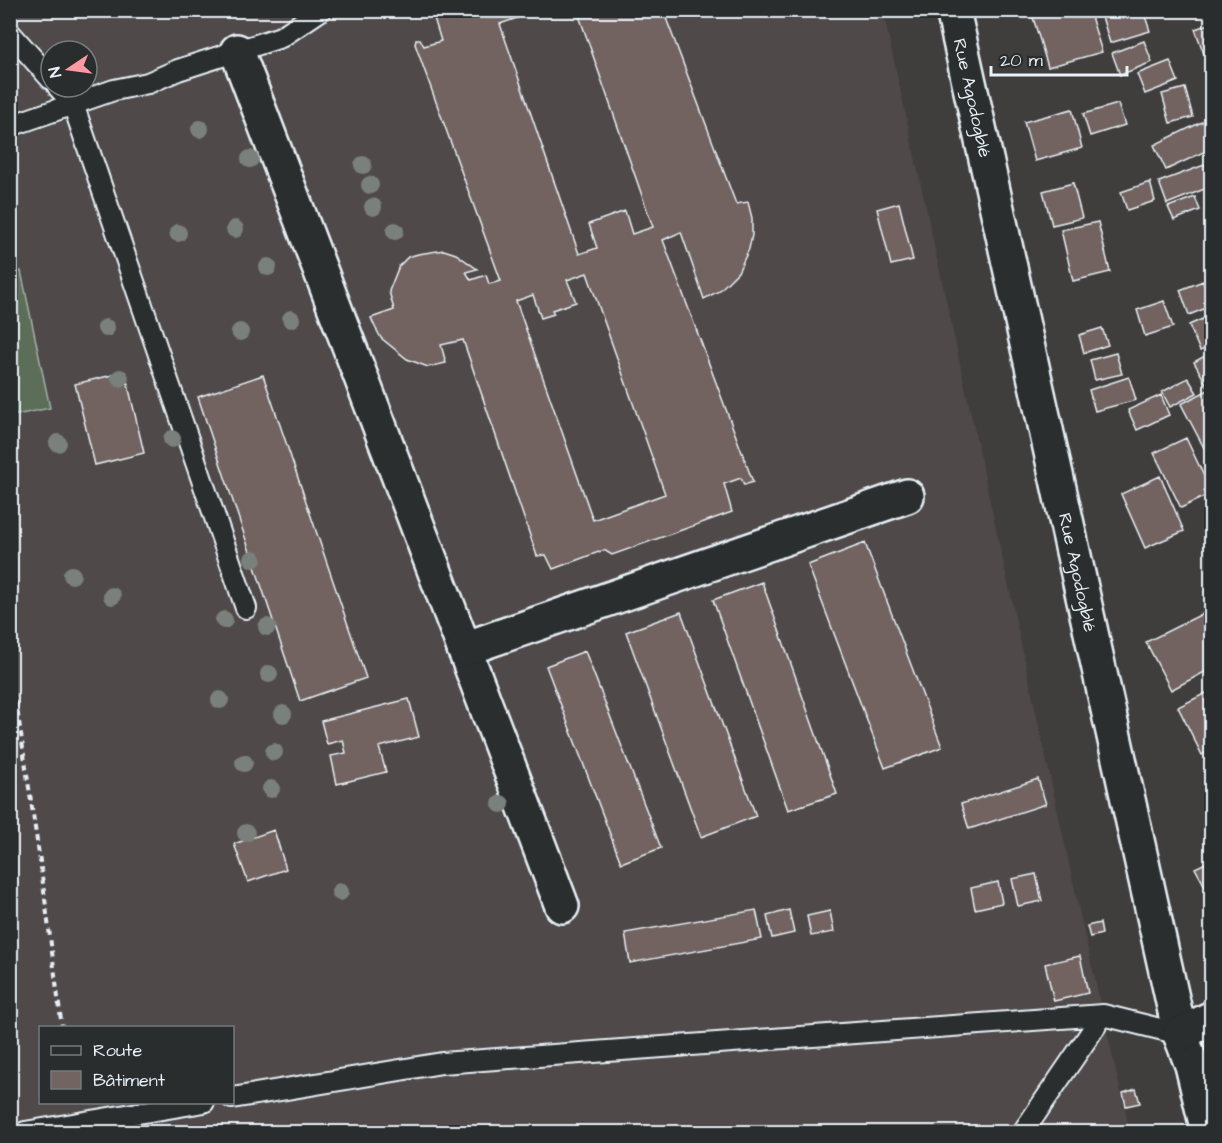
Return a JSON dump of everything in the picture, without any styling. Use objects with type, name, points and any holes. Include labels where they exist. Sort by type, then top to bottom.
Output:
[{"type":"street","name":"Rue Agodogblé","points":[[953,10],[1180,1034],[1202,1072],[1208,1132]]},
{"type":"street","points":[[237,51],[562,906]]},
{"type":"street","points":[[464,649],[906,496]]},
{"type":"street","points":[[1180,1034],[1212,1018]]},
{"type":"lane","points":[[10,126],[114,90],[147,83],[178,70],[281,37],[321,10]]},
{"type":"lane","points":[[10,33],[39,66]]},
{"type":"lane","points":[[69,99],[74,104],[246,608]]},
{"type":"lane","points":[[234,1098],[442,1063],[1103,1015],[1180,1034]]},
{"type":"lane","points":[[1023,1132],[1103,1015]]},
{"type":"lane","points":[[25,1132],[192,1104]]},
{"type":"path","points":[[10,681],[17,708],[35,825],[62,1026]]},
{"type":"shaded area","points":[[10,11],[883,11],[1084,932],[1130,1132],[11,1132]]},
{"type":"green space","points":[[21,271],[50,408],[11,416],[11,273]]},
{"type":"building","points":[[455,10],[540,10],[500,24],[579,254],[597,248],[589,224],[625,211],[632,234],[653,227],[577,10],[663,10],[736,204],[748,202],[752,218],[749,249],[738,272],[719,291],[704,299],[681,232],[663,240],[753,482],[744,485],[741,478],[724,484],[732,512],[612,555],[604,550],[553,569],[546,555],[537,556],[463,340],[441,345],[446,363],[428,367],[407,359],[381,338],[371,318],[394,310],[389,291],[399,266],[408,257],[444,250],[456,254],[477,269],[466,272],[471,280],[486,275],[489,284],[501,281],[415,44],[416,39],[420,39],[424,46],[441,41],[434,18]],"holes":[[[587,273],[665,494],[593,520],[516,301],[533,295],[541,318],[554,314],[552,310],[576,302],[567,280]]]},
{"type":"building","points":[[1089,10],[1102,52],[1048,67],[1031,11]]},
{"type":"building","points":[[1100,10],[1143,10],[1150,31],[1110,43]]},
{"type":"building","points":[[1212,23],[1212,51],[1204,54],[1195,29]]},
{"type":"building","points":[[1144,41],[1152,62],[1120,75],[1112,53]]},
{"type":"building","points":[[1170,61],[1178,81],[1145,94],[1137,74]]},
{"type":"building","points":[[1185,88],[1193,117],[1170,123],[1162,94]]},
{"type":"building","points":[[1118,104],[1125,125],[1090,136],[1083,114]]},
{"type":"building","points":[[1072,109],[1082,148],[1035,161],[1024,122]]},
{"type":"building","points":[[1212,117],[1212,148],[1166,170],[1154,145]]},
{"type":"building","points":[[1212,162],[1212,186],[1167,204],[1159,182]]},
{"type":"building","points":[[1150,182],[1155,201],[1127,210],[1121,192]]},
{"type":"building","points":[[1073,183],[1082,218],[1052,225],[1043,191]]},
{"type":"building","points":[[1195,197],[1200,210],[1174,220],[1168,207]]},
{"type":"building","points":[[899,203],[913,260],[891,265],[877,209]]},
{"type":"building","points":[[1098,222],[1110,272],[1073,281],[1061,230]]},
{"type":"building","points":[[1203,281],[1211,306],[1189,315],[1180,290]]},
{"type":"building","points":[[1164,301],[1173,327],[1145,336],[1137,310]]},
{"type":"building","points":[[1212,315],[1212,346],[1200,351],[1189,325]]},
{"type":"building","points":[[1102,328],[1108,345],[1084,353],[1079,335]]},
{"type":"building","points":[[1212,352],[1212,385],[1208,387],[1194,362]]},
{"type":"building","points":[[1116,353],[1122,374],[1095,380],[1090,360]]},
{"type":"building","points":[[125,372],[144,453],[95,465],[75,384]]},
{"type":"building","points":[[263,375],[366,678],[300,701],[198,397]]},
{"type":"building","points":[[1129,377],[1136,400],[1095,411],[1089,390]]},
{"type":"building","points":[[1188,378],[1197,393],[1170,407],[1162,392]]},
{"type":"building","points":[[1212,388],[1212,463],[1181,404]]},
{"type":"building","points":[[1161,395],[1169,415],[1137,430],[1128,410]]},
{"type":"building","points":[[1186,438],[1212,493],[1181,508],[1154,453]]},
{"type":"building","points":[[1160,476],[1184,531],[1145,548],[1121,494]]},
{"type":"building","points":[[865,543],[942,747],[885,768],[808,565]]},
{"type":"building","points":[[762,582],[837,794],[788,810],[713,600]]},
{"type":"building","points":[[1212,609],[1212,668],[1171,690],[1146,642]]},
{"type":"building","points":[[681,612],[756,816],[701,837],[626,632]]},
{"type":"building","points":[[585,651],[661,848],[621,863],[546,666]]},
{"type":"building","points":[[1212,690],[1212,750],[1202,755],[1178,707]]},
{"type":"building","points":[[409,699],[419,737],[379,747],[386,772],[337,784],[331,756],[346,753],[343,740],[327,744],[321,721]]},
{"type":"building","points":[[1038,779],[1046,804],[969,829],[961,804]]},
{"type":"building","points":[[274,830],[286,869],[248,882],[234,844]]},
{"type":"building","points":[[1212,860],[1212,899],[1195,868]]},
{"type":"building","points":[[1036,874],[1042,901],[1018,906],[1012,879]]},
{"type":"building","points":[[998,882],[1002,903],[975,909],[971,888]]},
{"type":"building","points":[[756,910],[762,939],[630,963],[625,933]]},
{"type":"building","points":[[789,910],[794,933],[772,938],[767,916]]},
{"type":"building","points":[[830,911],[834,932],[811,936],[807,916]]},
{"type":"building","points":[[1100,923],[1102,934],[1090,937],[1087,926]]},
{"type":"building","points":[[1080,956],[1088,993],[1054,1001],[1045,964]]},
{"type":"building","points":[[1136,1089],[1140,1103],[1126,1106],[1123,1093]]}]
